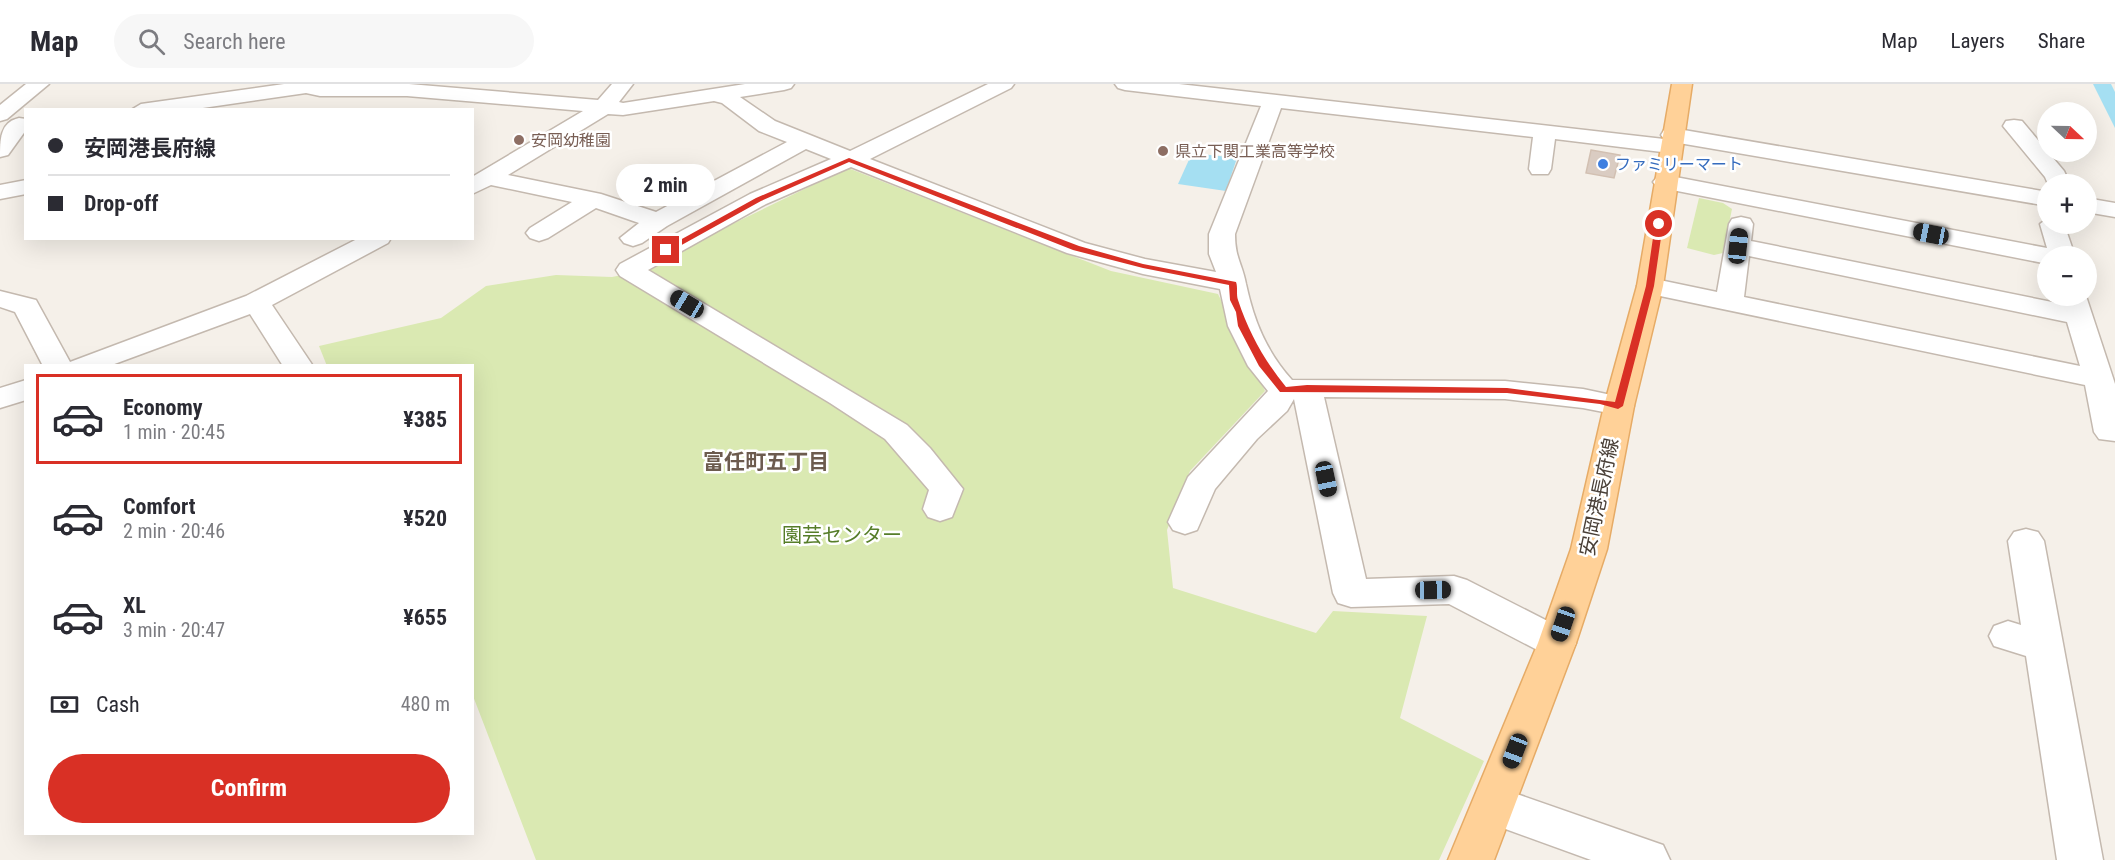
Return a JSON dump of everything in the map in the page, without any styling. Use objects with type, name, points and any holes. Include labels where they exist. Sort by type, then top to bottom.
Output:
[{"type":"main road","name":"安岡港長府線","points":[[1471,860],[1557,643],[1589,549],[1618,406],[1650,286],[1671,141],[1682,84]]},
{"type":"street","points":[[495,96],[516,84]]},
{"type":"street","points":[[481,182],[603,108],[623,84]]},
{"type":"street","points":[[150,108],[228,90],[308,85],[320,90],[407,90],[623,109],[719,96],[784,84]]},
{"type":"street","points":[[940,509],[946,489],[919,455],[896,432],[841,396],[629,270],[758,200],[849,160],[1004,84]]},
{"type":"street","points":[[1125,84],[1545,131],[1671,141],[2037,195]]},
{"type":"street","points":[[0,150],[11,122],[41,88]]},
{"type":"street","points":[[719,96],[729,99],[767,126],[1076,248],[1143,266],[1233,283]]},
{"type":"street","points":[[1273,101],[1222,234],[1222,254],[1233,283],[1234,300],[1240,312],[1242,326],[1263,366],[1295,389],[1507,391],[1600,401],[1618,406]]},
{"type":"street","points":[[2014,126],[2054,174]]},
{"type":"street","points":[[1540,169],[1545,131]]},
{"type":"street","points":[[633,238],[658,220],[806,141]]},
{"type":"street","points":[[481,182],[593,199],[658,220]]},
{"type":"street","points":[[1665,182],[2037,254]]},
{"type":"street","points":[[0,192],[24,187]]},
{"type":"street","points":[[1729,303],[1743,198]]},
{"type":"street","points":[[539,233],[593,199]]},
{"type":"street","points":[[2097,207],[2115,210]]},
{"type":"street","points":[[87,364],[256,302],[375,240]]},
{"type":"street","points":[[1738,246],[2037,299]]},
{"type":"street","points":[[1650,286],[2099,379]]},
{"type":"street","points":[[0,299],[26,306],[57,364]]},
{"type":"street","points":[[256,302],[297,364]]},
{"type":"street","points":[[2076,306],[2099,379],[2110,432]]},
{"type":"street","points":[[0,399],[24,389]]},
{"type":"street","points":[[1185,522],[1200,485],[1246,432],[1295,389]]},
{"type":"street","points":[[1295,389],[1350,592],[1454,590],[1557,643]]},
{"type":"street","points":[[2026,541],[2026,641],[2080,860]]},
{"type":"street","points":[[1494,805],[1647,860]]},
{"type":"green space","name":"園芸センター","points":[[848,168],[1111,271],[1218,294],[1265,391],[1190,471],[1167,530],[1173,588],[1316,633],[1333,611],[1427,616],[1400,718],[1484,761],[1439,860],[536,860],[474,699],[474,364],[326,364],[319,346],[441,318],[486,286],[556,275],[612,277],[652,269],[724,228]]},
{"type":"green space","points":[[1699,198],[1723,203],[1732,209],[1723,253],[1714,255],[1687,248]]},
{"type":"water","points":[[2093,84],[2111,84],[2115,92],[2115,128]]},
{"type":"water","points":[[1192,153],[1237,158],[1226,191],[1178,184]]},
{"type":"building","name":"ファミリーマート","points":[[1591,150],[1620,155],[1614,178],[1586,173]]},
{"type":"place","name":"安岡幼稚園","points":[[519,140]]},
{"type":"place","name":"県立下関工業高等学校","points":[[1163,151]]},
{"type":"place","name":"ファミリーマート","points":[[1603,164]]},
{"type":"district","name":"富任町五丁目","points":[[766,462]]},
{"type":"route","points":[[666,250],[758,200],[849,160],[1076,248],[1143,266],[1233,283],[1234,300],[1240,312],[1242,326],[1263,366],[1284,390],[1307,388],[1507,391],[1600,401],[1618,406],[1650,286],[1659,224]]}]
